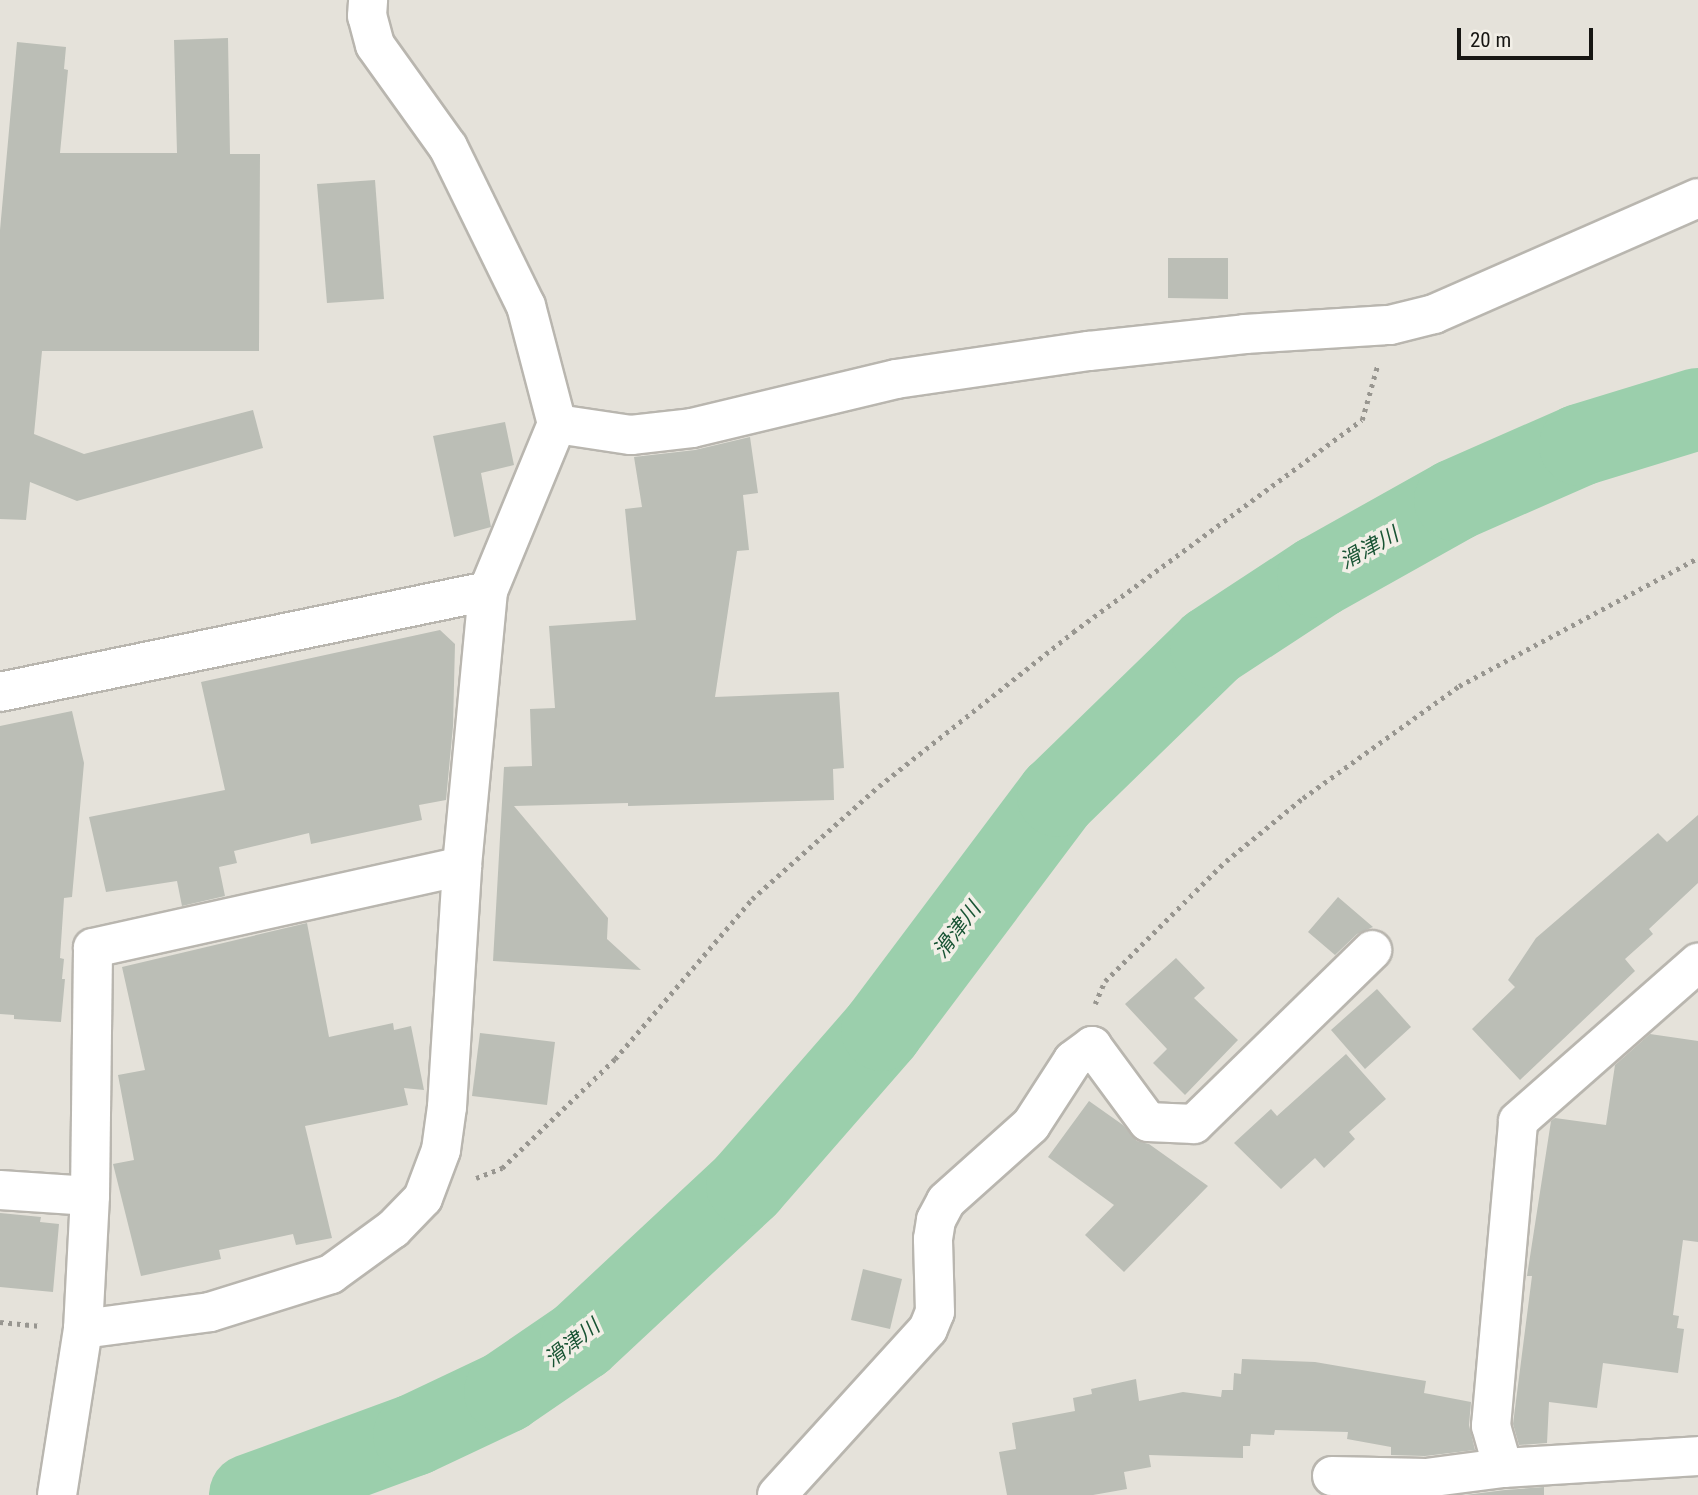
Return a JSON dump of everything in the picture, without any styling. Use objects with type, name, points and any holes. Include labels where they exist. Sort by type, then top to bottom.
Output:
[{"type":"street","points":[[82,1342],[210,1312],[331,1274],[393,1229],[423,1198],[441,1150],[447,1107],[462,866],[488,591],[557,424],[526,306],[448,147],[375,45],[367,16],[368,0]]},
{"type":"street","points":[[557,424],[631,435],[692,428],[896,379],[1089,351],[1245,334],[1390,325],[1434,314],[1698,198]]},
{"type":"street","points":[[0,692],[488,591]]},
{"type":"street","points":[[58,1495],[82,1342],[90,1196],[93,948],[462,866]]},
{"type":"street","points":[[777,1495],[928,1329],[935,1312],[933,1239],[936,1220],[946,1201],[1031,1125],[1073,1060],[1092,1046],[1148,1122],[1194,1124],[1372,950]]},
{"type":"street","points":[[1503,1468],[1491,1426],[1492,1400],[1518,1121],[1698,963]]},
{"type":"street","points":[[0,1190],[90,1196]]},
{"type":"street","points":[[1698,1433],[1698,1440]]},
{"type":"street","points":[[1332,1476],[1426,1478],[1503,1468],[1698,1456]]},
{"type":"path","points":[[423,1198],[502,1168],[615,1059],[752,900],[879,786],[1073,632],[1362,421],[1390,325]]},
{"type":"path","points":[[1092,1046],[1091,1012],[1105,981],[1226,861],[1303,797],[1459,686],[1698,558]]},
{"type":"building","points":[[228,38],[230,154],[260,154],[259,351],[42,351],[34,434],[84,454],[253,410],[263,448],[77,501],[30,482],[26,520],[0,519],[0,230],[17,42],[66,47],[64,69],[68,70],[60,153],[177,153],[174,40]]},
{"type":"building","points":[[375,180],[384,299],[327,303],[317,184]]},
{"type":"building","points":[[1168,258],[1228,258],[1228,299],[1168,298]]},
{"type":"building","points":[[505,422],[514,465],[481,473],[491,527],[454,537],[433,436]]},
{"type":"building","points":[[750,437],[758,493],[743,495],[749,550],[737,551],[715,697],[839,692],[844,768],[833,769],[834,800],[628,806],[628,803],[514,806],[608,918],[607,939],[641,970],[493,961],[504,767],[532,766],[530,709],[555,708],[549,626],[636,620],[625,509],[642,507],[634,457],[695,450]]},
{"type":"building","points":[[440,630],[455,644],[453,726],[446,800],[419,805],[422,820],[311,844],[309,833],[234,851],[237,863],[219,867],[225,896],[182,906],[177,881],[106,892],[89,817],[225,790],[201,682]]},
{"type":"building","points":[[72,711],[84,763],[72,897],[64,898],[60,958],[64,959],[62,979],[65,979],[61,1022],[14,1019],[14,1015],[0,1014],[0,726]]},
{"type":"building","points":[[1698,815],[1698,883],[1649,929],[1653,934],[1625,959],[1635,971],[1520,1080],[1472,1029],[1515,987],[1508,980],[1536,938],[1658,833],[1667,842]]},
{"type":"building","points":[[1338,897],[1373,927],[1357,934],[1335,955],[1308,932]]},
{"type":"building","points":[[307,923],[329,1037],[393,1023],[394,1030],[411,1026],[424,1090],[404,1088],[408,1105],[305,1126],[332,1238],[296,1245],[293,1234],[219,1250],[221,1259],[141,1276],[113,1164],[134,1160],[118,1075],[145,1070],[122,967]]},
{"type":"building","points":[[1176,958],[1205,988],[1194,998],[1238,1040],[1185,1095],[1153,1063],[1167,1049],[1125,1004]]},
{"type":"building","points":[[1377,989],[1411,1027],[1365,1069],[1331,1030]]},
{"type":"building","points":[[480,1033],[555,1042],[547,1105],[472,1096]]},
{"type":"building","points":[[1650,1034],[1698,1041],[1698,1242],[1683,1240],[1673,1315],[1679,1316],[1677,1328],[1684,1329],[1678,1373],[1603,1363],[1597,1408],[1549,1402],[1547,1443],[1519,1445],[1513,1424],[1532,1276],[1527,1276],[1551,1121],[1555,1118],[1606,1125],[1615,1065]]},
{"type":"building","points":[[1346,1054],[1386,1099],[1349,1132],[1355,1139],[1324,1168],[1315,1158],[1281,1189],[1234,1143],[1271,1109],[1277,1116]]},
{"type":"building","points":[[1089,1101],[1123,1125],[1137,1141],[1149,1144],[1208,1186],[1124,1272],[1085,1235],[1114,1205],[1048,1157]]},
{"type":"building","points":[[0,1213],[41,1217],[40,1222],[59,1224],[53,1292],[0,1287]]},
{"type":"building","points":[[863,1269],[902,1279],[890,1329],[851,1320]]},
{"type":"building","points":[[1242,1359],[1315,1362],[1426,1381],[1424,1393],[1471,1402],[1469,1425],[1475,1450],[1425,1456],[1391,1455],[1391,1447],[1347,1439],[1348,1432],[1275,1430],[1274,1435],[1251,1434],[1250,1446],[1243,1446],[1243,1458],[1149,1455],[1151,1467],[1124,1472],[1127,1489],[1093,1495],[1007,1495],[999,1452],[1016,1449],[1012,1423],[1075,1411],[1073,1398],[1092,1394],[1091,1389],[1136,1379],[1139,1401],[1183,1392],[1221,1397],[1222,1390],[1233,1390],[1234,1373],[1241,1374]]},
{"type":"building","points":[[1544,1487],[1544,1495],[1465,1495],[1505,1490]]},
{"type":"waterway","name":"滑津川","points":[[250,1495],[414,1435],[505,1392],[581,1340],[747,1185],[882,1030],[1058,796],[1211,647],[1318,577],[1455,500],[1580,445],[1698,409]]}]
